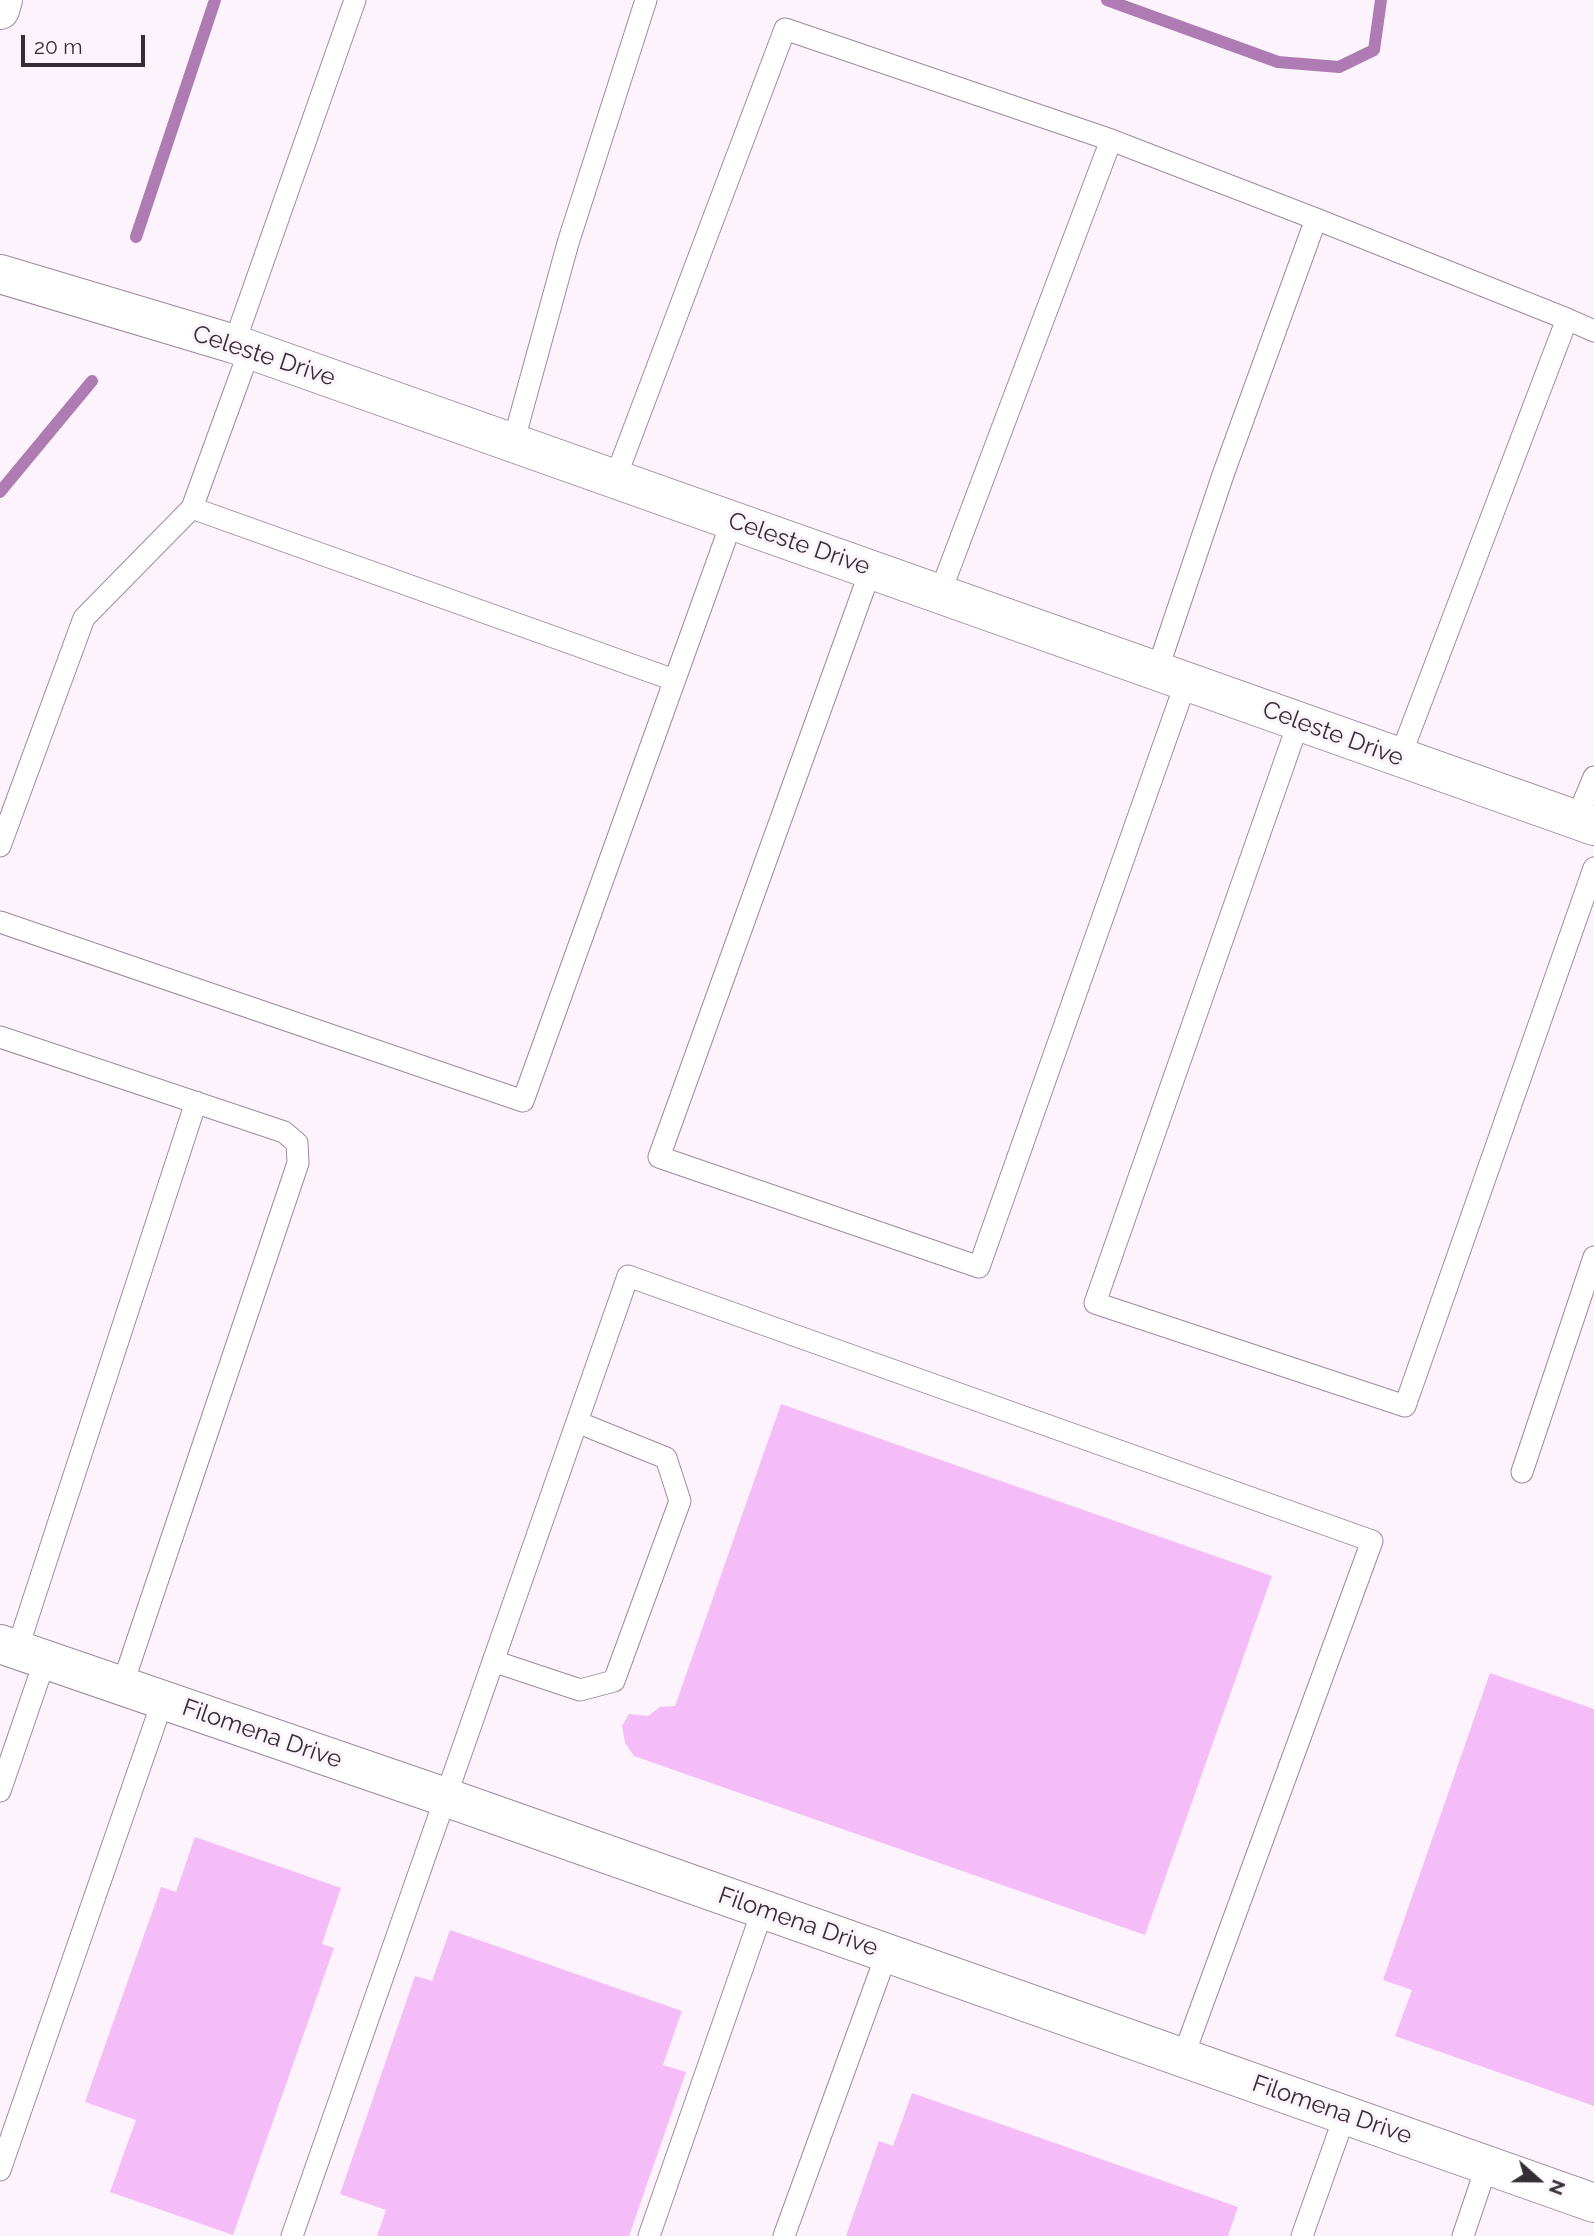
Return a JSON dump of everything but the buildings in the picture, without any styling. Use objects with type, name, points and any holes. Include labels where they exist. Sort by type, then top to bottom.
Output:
[{"type":"street","points":[[0,10],[3,0]]},
{"type":"street","name":"Celeste Drive","points":[[0,274],[242,346],[1585,823]]},
{"type":"street","name":"Filomena Drive","points":[[21,1651],[445,1797],[1594,2203]]},
{"type":"lane","points":[[0,846],[84,618],[192,508],[355,0]]},
{"type":"lane","points":[[513,443],[568,243],[646,0]]},
{"type":"lane","points":[[615,479],[785,29],[1111,140],[1594,331]]},
{"type":"lane","points":[[940,593],[1111,140]]},
{"type":"lane","points":[[871,569],[659,1157],[979,1267],[1172,677],[1224,472],[1316,219]]},
{"type":"lane","points":[[1400,757],[1567,319]]},
{"type":"lane","points":[[192,508],[674,680]]},
{"type":"lane","points":[[0,922],[523,1101],[733,521]]},
{"type":"lane","points":[[1299,721],[1095,1303],[1405,1406],[1594,868]]},
{"type":"lane","points":[[1585,823],[1594,777]]},
{"type":"lane","points":[[0,1037],[284,1132],[297,1143],[298,1163],[122,1686]]},
{"type":"lane","points":[[0,1791],[21,1651],[195,1102]]},
{"type":"lane","points":[[1522,1472],[1594,1257]]},
{"type":"lane","points":[[292,2236],[628,1276],[1372,1541],[1183,2057]]},
{"type":"lane","points":[[493,1661],[580,1690],[614,1681],[680,1501],[666,1458],[577,1422]]},
{"type":"lane","points":[[0,2170],[163,1700]]},
{"type":"lane","points":[[649,2236],[762,1909]]},
{"type":"lane","points":[[784,2236],[887,1953]]},
{"type":"lane","points":[[1302,2236],[1345,2115]]},
{"type":"lane","points":[[1463,2236],[1487,2165]]},
{"type":"waterway","points":[[136,237],[215,0]]},
{"type":"waterway","points":[[1107,0],[1278,62],[1339,67],[1374,50],[1381,0]]},
{"type":"waterway","points":[[0,492],[92,381]]}]
